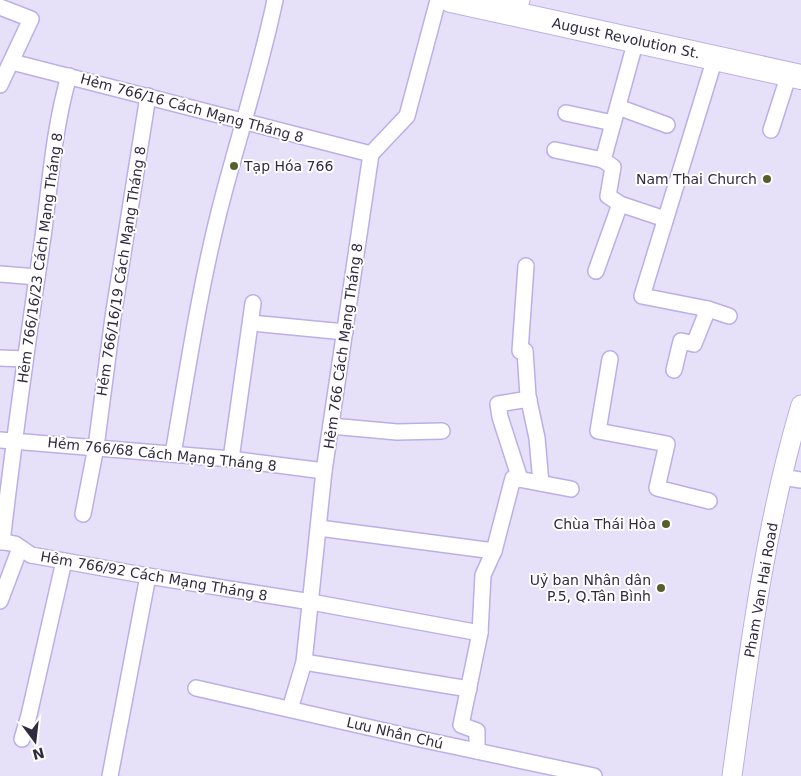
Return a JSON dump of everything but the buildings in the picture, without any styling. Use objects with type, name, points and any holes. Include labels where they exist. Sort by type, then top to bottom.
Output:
[{"type":"main road","name":"August Revolution St.","points":[[451,0],[795,76]]},
{"type":"street","points":[[172,454],[195,328],[219,214],[268,35],[275,0]]},
{"type":"street","points":[[371,154],[407,116],[438,0]]},
{"type":"street","points":[[491,10],[520,0]]},
{"type":"street","points":[[0,7],[31,19],[0,85]]},
{"type":"street","points":[[603,160],[636,40]]},
{"type":"street","points":[[715,58],[642,296],[708,309],[729,316]]},
{"type":"street","name":"Hẻm 766/16 Cách Mạng Tháng 8","points":[[12,62],[371,154]]},
{"type":"street","name":"Hẻm 766/16/23 Cách Mạng Tháng 8","points":[[1,541],[7,440],[25,359],[63,96],[69,76]]},
{"type":"street","points":[[771,130],[795,76]]},
{"type":"street","name":"Hẻm 766/16/19 Cách Mạng Tháng 8","points":[[83,514],[96,447],[113,316],[148,96]]},
{"type":"street","points":[[618,107],[667,125]]},
{"type":"street","points":[[566,113],[613,123]]},
{"type":"street","points":[[555,150],[603,160],[613,167],[608,196],[620,204],[665,219],[665,221]]},
{"type":"street","name":"Hẻm 766 Cách Mạng Tháng 8","points":[[290,709],[304,662],[324,472],[371,154]]},
{"type":"street","points":[[596,272],[620,204]]},
{"type":"street","points":[[526,266],[523,351],[529,399],[537,438],[541,483]]},
{"type":"street","points":[[0,274],[37,277]]},
{"type":"street","points":[[231,459],[253,303]]},
{"type":"street","points":[[674,370],[681,341],[694,344],[708,309]]},
{"type":"street","points":[[251,323],[345,332]]},
{"type":"street","points":[[0,358],[25,359]]},
{"type":"street","points":[[610,359],[598,431],[667,444],[657,488],[710,501]]},
{"type":"street","points":[[520,479],[500,417],[498,404],[529,399]]},
{"type":"street","name":"Pham Van Hai Road","points":[[732,776],[750,646],[782,477],[801,406]]},
{"type":"street","points":[[331,426],[397,432],[442,431]]},
{"type":"street","name":"Hẻm 766/68 Cách Mạng Tháng 8","points":[[7,440],[231,459],[324,472]]},
{"type":"street","points":[[782,477],[801,480]]},
{"type":"street","points":[[477,751],[477,731],[461,725],[480,633],[483,575],[494,551],[513,478],[571,489]]},
{"type":"street","points":[[319,528],[494,551]]},
{"type":"street","name":"Hẻm 766/92 Cách Mạng Tháng 8","points":[[1,541],[14,544],[31,555],[311,602],[480,633]]},
{"type":"street","points":[[0,601],[20,548]]},
{"type":"street","points":[[22,739],[29,716],[64,561]]},
{"type":"street","points":[[110,776],[148,576]]},
{"type":"street","points":[[304,662],[469,689]]},
{"type":"street","name":"Lưu Nhân Chú","points":[[196,688],[594,776]]},
{"type":"place","name":"Tạp Hóa 766","points":[[234,166]]},
{"type":"place","name":"Nam Thai Church","points":[[767,179]]},
{"type":"place","name":"Chùa Thái Hòa","points":[[666,524]]},
{"type":"place","name":"Uỷ ban Nhân dân P.5, Q.Tân Bình","points":[[661,588]]}]
